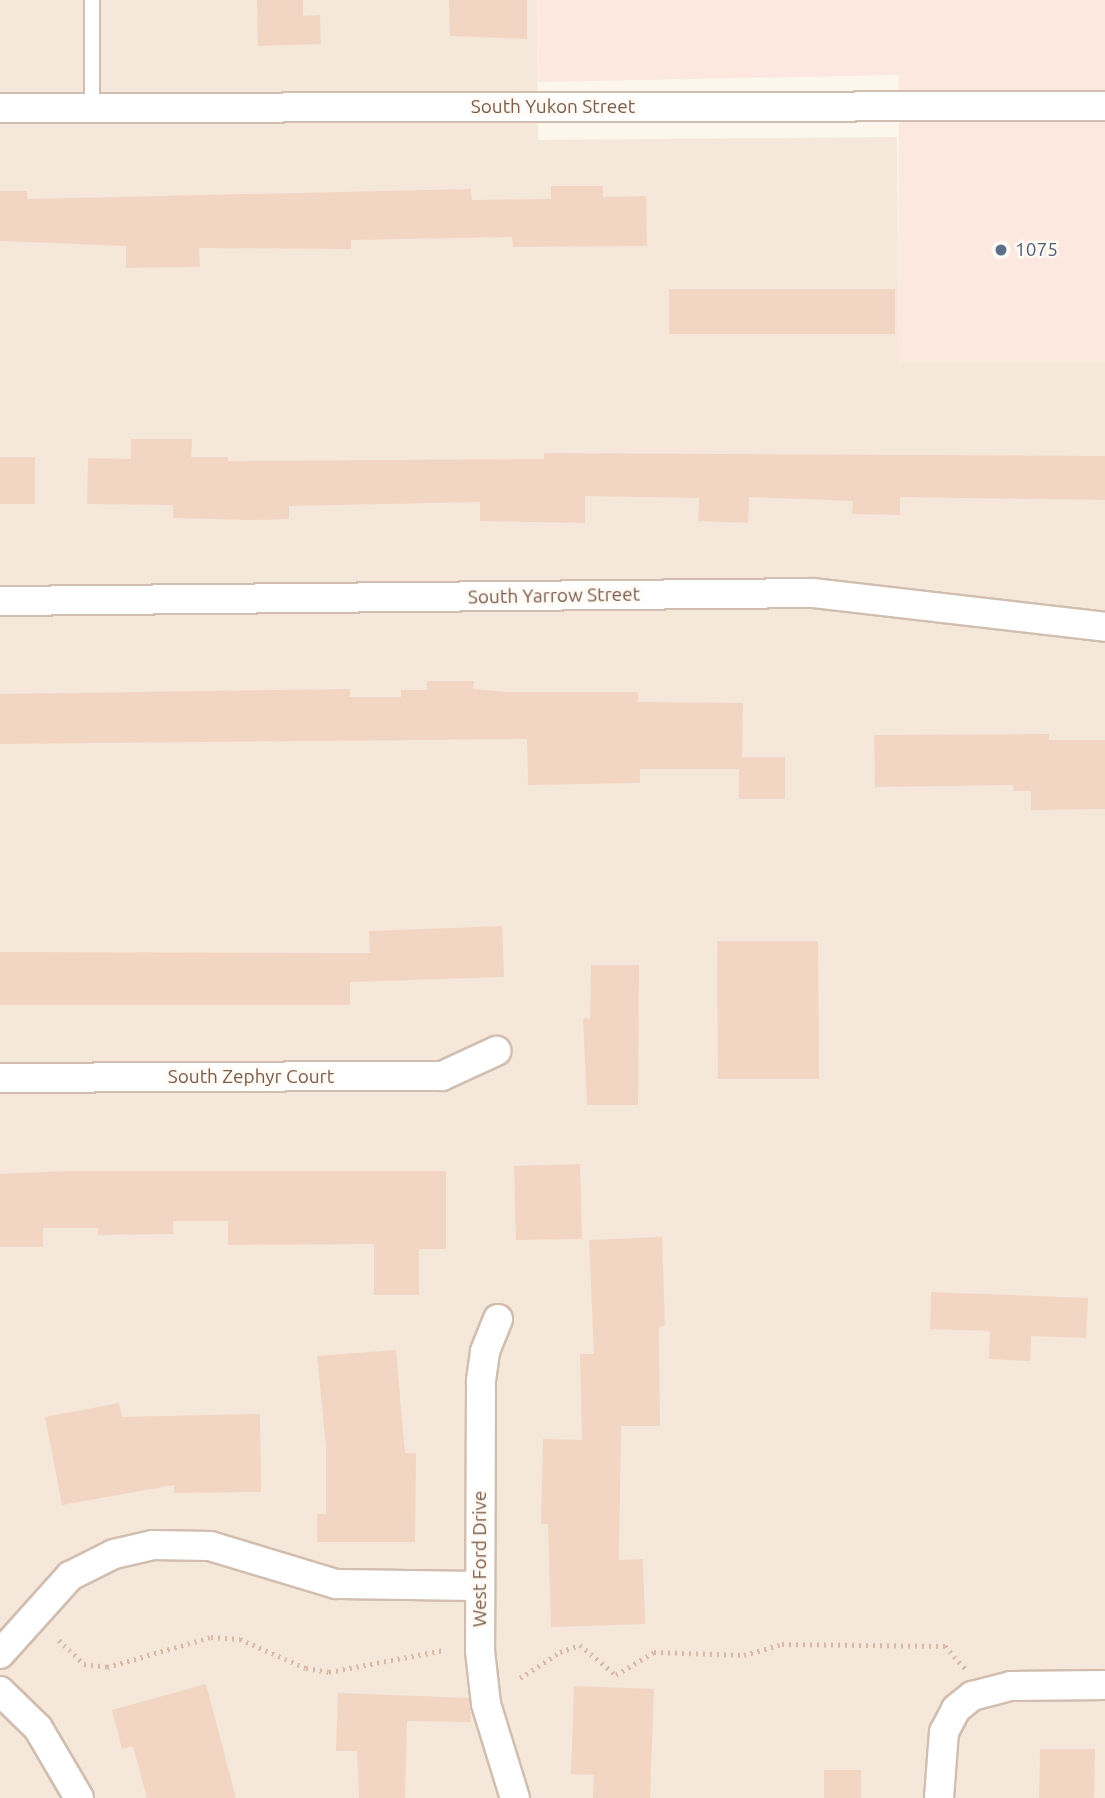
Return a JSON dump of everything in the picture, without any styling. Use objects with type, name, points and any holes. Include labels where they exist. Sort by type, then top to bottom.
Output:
[{"type":"street","name":"South Yukon Street","points":[[0,108],[1105,106]]},
{"type":"street","name":"South Yarrow Street","points":[[0,601],[813,593],[1105,627]]},
{"type":"street","name":"South Zephyr Court","points":[[0,1077],[443,1076],[496,1051]]},
{"type":"street","name":"West Ford Drive","points":[[498,1319],[482,1366],[482,1682],[514,1798]]},
{"type":"street","points":[[0,1654],[70,1576],[114,1554],[153,1545],[209,1546],[336,1584],[480,1586]]},
{"type":"street","points":[[939,1798],[944,1732],[956,1709],[981,1692],[1020,1685],[1105,1685]]},
{"type":"street","points":[[0,1690],[38,1728],[79,1798]]},
{"type":"lane","points":[[92,0],[92,108]]},
{"type":"path","points":[[59,1640],[84,1664],[107,1667],[211,1637],[240,1639],[306,1668],[329,1672],[444,1650]]},
{"type":"path","points":[[520,1678],[560,1651],[580,1645],[616,1675],[640,1658],[667,1649],[744,1654],[782,1644],[945,1646],[981,1692]]},
{"type":"shaded area","points":[[0,0],[537,0],[538,140],[897,137],[899,363],[1105,363],[1105,1798],[0,1798]]},
{"type":"shaded area","points":[[537,0],[1105,0],[1105,363],[898,363],[899,75],[538,82]]},
{"type":"building","points":[[257,0],[303,0],[303,16],[320,15],[321,44],[258,46]]},
{"type":"building","points":[[449,0],[527,0],[527,39],[450,36]]},
{"type":"building","points":[[551,186],[603,186],[603,197],[646,196],[647,246],[513,247],[512,237],[351,240],[351,249],[199,248],[200,267],[126,268],[126,246],[0,241],[0,191],[27,191],[27,199],[471,189],[472,200],[551,199]]},
{"type":"building","points":[[669,289],[895,289],[895,334],[669,334]]},
{"type":"building","points":[[131,439],[192,439],[191,457],[228,457],[228,461],[544,459],[544,453],[1105,456],[1105,500],[900,497],[900,515],[852,514],[853,501],[749,497],[748,523],[698,521],[699,498],[585,496],[585,523],[480,521],[480,502],[289,506],[289,519],[249,520],[173,518],[173,505],[87,504],[88,458],[131,459]]},
{"type":"building","points":[[0,457],[35,457],[35,504],[0,504]]},
{"type":"building","points":[[427,681],[474,681],[473,689],[509,692],[638,692],[638,702],[743,703],[742,757],[785,757],[785,799],[739,799],[739,769],[640,769],[640,783],[528,785],[527,739],[0,744],[0,694],[350,689],[350,697],[401,697],[401,690],[427,690]]},
{"type":"building","points":[[1049,734],[1049,740],[1105,740],[1105,809],[1031,810],[1031,791],[1014,791],[1013,785],[875,787],[874,735]]},
{"type":"building","points":[[502,926],[504,977],[350,982],[350,1005],[0,1005],[0,952],[370,953],[369,931]]},
{"type":"building","points":[[717,941],[818,941],[819,1079],[718,1079]]},
{"type":"building","points":[[591,965],[639,965],[638,1105],[587,1105],[583,1018],[590,1019]]},
{"type":"building","points":[[580,1164],[582,1239],[516,1240],[514,1166]]},
{"type":"building","points":[[67,1171],[446,1171],[446,1249],[419,1249],[419,1295],[374,1295],[374,1244],[228,1245],[228,1221],[173,1221],[173,1234],[98,1235],[98,1228],[43,1228],[43,1247],[0,1247],[0,1174]]},
{"type":"building","points":[[662,1237],[665,1326],[659,1327],[660,1426],[621,1426],[619,1560],[643,1559],[645,1624],[551,1627],[548,1524],[541,1524],[543,1439],[582,1440],[580,1354],[594,1354],[589,1240]]},
{"type":"building","points":[[931,1292],[1088,1298],[1086,1338],[1031,1336],[1030,1361],[989,1359],[990,1331],[930,1329]]},
{"type":"building","points":[[396,1350],[405,1453],[416,1453],[415,1542],[317,1542],[317,1514],[326,1514],[326,1446],[317,1356]]},
{"type":"building","points":[[119,1403],[122,1417],[260,1414],[261,1492],[174,1493],[174,1485],[62,1505],[45,1417]]},
{"type":"building","points":[[206,1684],[236,1798],[147,1798],[133,1746],[122,1749],[112,1710]]},
{"type":"building","points":[[574,1686],[654,1689],[650,1798],[593,1798],[594,1775],[571,1774]]},
{"type":"building","points":[[338,1693],[469,1698],[471,1722],[407,1721],[405,1798],[359,1798],[357,1751],[336,1751]]},
{"type":"building","points":[[1040,1749],[1095,1749],[1094,1798],[1039,1798]]},
{"type":"building","points":[[824,1770],[861,1770],[861,1798],[824,1798]]},
{"type":"place","name":"1075","points":[[1001,250]]}]
